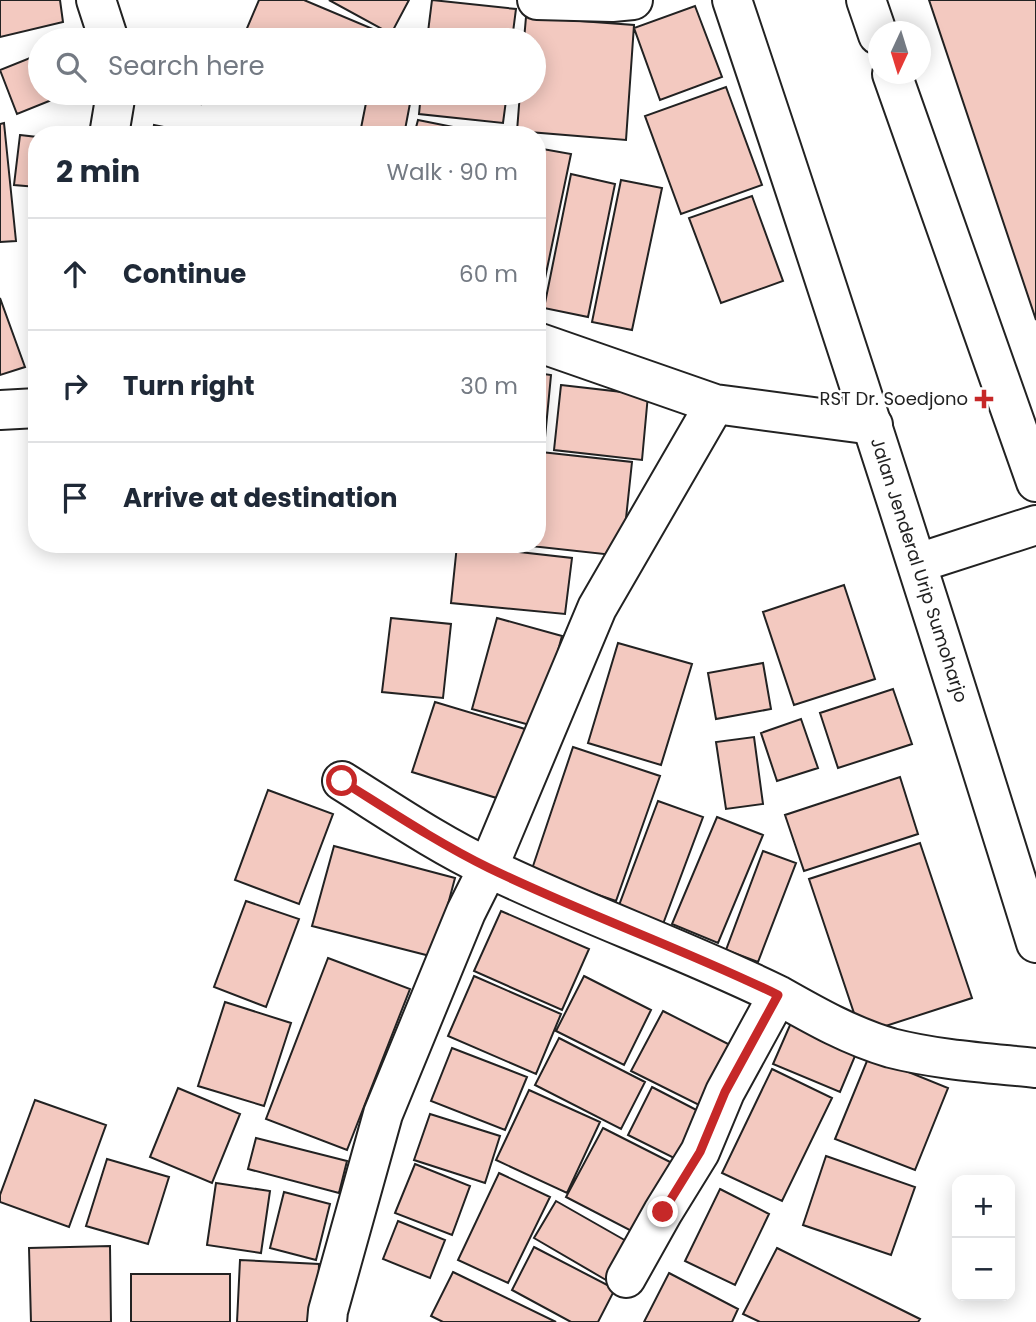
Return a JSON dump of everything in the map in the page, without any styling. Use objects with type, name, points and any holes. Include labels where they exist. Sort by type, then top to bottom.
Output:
[{"type":"main road","points":[[96,0],[104,28]]},
{"type":"main road","points":[[537,0],[633,0]]},
{"type":"main road","name":"Jalan Jenderal Urip Sumoharjo","points":[[732,0],[918,563],[1036,943]]},
{"type":"main road","points":[[866,0],[873,21]]},
{"type":"main road","points":[[896,84],[1036,482]]},
{"type":"main road","points":[[110,126],[114,105]]},
{"type":"main road","points":[[546,345],[715,404],[873,425]]},
{"type":"main road","points":[[327,1322],[383,1114],[467,912],[597,608],[715,404]]},
{"type":"main road","points":[[0,410],[28,408]]},
{"type":"main road","points":[[918,563],[1036,525]]},
{"type":"main road","points":[[342,781],[488,868],[673,949],[722,967],[831,1026],[891,1048],[954,1059],[1036,1068]]},
{"type":"main road","points":[[626,1278],[700,1152],[725,1092],[778,995]]},
{"type":"building","points":[[0,0],[60,0],[63,22],[28,28],[28,30],[0,37]]},
{"type":"building","points":[[259,0],[304,0],[370,28],[247,28]]},
{"type":"building","points":[[329,0],[409,0],[394,28],[380,28]]},
{"type":"building","points":[[432,0],[516,9],[514,28],[428,28]]},
{"type":"building","points":[[929,0],[1036,0],[1036,320]]},
{"type":"building","points":[[695,6],[722,77],[660,100],[634,28]]},
{"type":"building","points":[[526,17],[634,25],[626,140],[546,133],[546,126],[517,126],[519,105],[546,105],[546,28],[525,28]]},
{"type":"building","points":[[28,59],[28,105],[39,105],[17,114],[0,70]]},
{"type":"building","points":[[726,87],[762,185],[681,214],[645,116]]},
{"type":"building","points":[[366,105],[410,105],[406,126],[361,126]]},
{"type":"building","points":[[420,105],[505,105],[503,123],[419,114]]},
{"type":"building","points":[[418,120],[448,126],[416,126]]},
{"type":"building","points":[[4,123],[16,241],[0,242],[0,124]]},
{"type":"building","points":[[20,135],[28,136],[28,186],[14,185]]},
{"type":"building","points":[[546,150],[571,154],[546,274]]},
{"type":"building","points":[[571,174],[615,184],[588,317],[546,308]]},
{"type":"building","points":[[621,180],[662,188],[632,330],[592,322]]},
{"type":"building","points":[[752,196],[783,281],[721,303],[689,218]]},
{"type":"building","points":[[0,298],[25,367],[0,375]]},
{"type":"building","points":[[546,374],[551,375],[546,427]]},
{"type":"building","points":[[561,385],[648,395],[642,460],[554,450]]},
{"type":"building","points":[[546,453],[632,462],[622,556],[546,548]]},
{"type":"building","points":[[456,553],[528,553],[572,558],[565,614],[451,603]]},
{"type":"building","points":[[844,585],[875,679],[794,705],[763,612]]},
{"type":"building","points":[[391,618],[451,624],[443,698],[382,692]]},
{"type":"building","points":[[497,618],[562,636],[537,727],[472,709]]},
{"type":"building","points":[[618,643],[692,664],[661,765],[588,743]]},
{"type":"building","points":[[763,663],[771,709],[716,719],[708,673]]},
{"type":"building","points":[[893,689],[912,744],[838,768],[820,713]]},
{"type":"building","points":[[435,702],[535,732],[513,803],[412,772]]},
{"type":"building","points":[[801,719],[818,768],[777,781],[761,733]]},
{"type":"building","points":[[754,737],[763,804],[726,809],[716,742]]},
{"type":"building","points":[[573,747],[660,776],[616,901],[531,872]]},
{"type":"building","points":[[900,777],[918,834],[804,871],[785,815]]},
{"type":"building","points":[[268,790],[333,814],[299,904],[235,880]]},
{"type":"building","points":[[658,801],[703,817],[663,924],[618,908]]},
{"type":"building","points":[[717,817],[763,835],[718,943],[672,924]]},
{"type":"building","points":[[920,843],[972,998],[861,1034],[809,879]]},
{"type":"building","points":[[334,846],[455,878],[434,957],[312,926]]},
{"type":"building","points":[[763,851],[796,863],[758,962],[726,950]]},
{"type":"building","points":[[246,901],[299,919],[266,1007],[214,987]]},
{"type":"building","points":[[501,911],[589,949],[562,1010],[474,971]]},
{"type":"building","points":[[328,958],[410,989],[347,1150],[266,1119]]},
{"type":"building","points":[[474,976],[561,1014],[536,1074],[448,1036]]},
{"type":"building","points":[[584,976],[651,1010],[624,1065],[556,1031]]},
{"type":"building","points":[[225,1002],[291,1023],[264,1106],[198,1086]]},
{"type":"building","points":[[663,1011],[738,1049],[707,1109],[631,1071]]},
{"type":"building","points":[[794,1016],[860,1044],[840,1092],[773,1064]]},
{"type":"building","points":[[559,1038],[645,1082],[621,1129],[535,1085]]},
{"type":"building","points":[[452,1048],[527,1077],[505,1130],[431,1101]]},
{"type":"building","points":[[869,1056],[948,1088],[915,1170],[835,1139]]},
{"type":"building","points":[[772,1069],[832,1098],[782,1201],[722,1173]]},
{"type":"building","points":[[652,1087],[710,1117],[686,1164],[628,1135]]},
{"type":"building","points":[[178,1088],[240,1114],[212,1183],[150,1157]]},
{"type":"building","points":[[529,1090],[600,1122],[567,1193],[496,1160]]},
{"type":"building","points":[[35,1100],[106,1125],[69,1227],[0,1202],[0,1195]]},
{"type":"building","points":[[430,1114],[500,1136],[485,1183],[414,1160]]},
{"type":"building","points":[[603,1128],[680,1167],[643,1237],[566,1197]]},
{"type":"building","points":[[256,1138],[347,1161],[339,1193],[248,1169]]},
{"type":"building","points":[[826,1156],[915,1187],[891,1255],[803,1225]]},
{"type":"building","points":[[107,1159],[169,1177],[148,1244],[86,1226]]},
{"type":"building","points":[[415,1164],[470,1186],[452,1235],[395,1213]]},
{"type":"building","points":[[499,1173],[550,1197],[508,1283],[458,1260]]},
{"type":"building","points":[[216,1183],[270,1191],[261,1253],[207,1245]]},
{"type":"building","points":[[720,1189],[769,1214],[735,1285],[685,1261]]},
{"type":"building","points":[[284,1192],[330,1204],[316,1260],[270,1248]]},
{"type":"building","points":[[556,1201],[628,1242],[606,1280],[534,1238]]},
{"type":"building","points":[[398,1221],[445,1240],[430,1278],[383,1259]]},
{"type":"building","points":[[110,1246],[111,1322],[31,1322],[29,1248]]},
{"type":"building","points":[[534,1247],[615,1289],[598,1322],[571,1322],[512,1290]]},
{"type":"building","points":[[777,1248],[920,1319],[918,1322],[760,1322],[743,1314]]},
{"type":"building","points":[[240,1260],[319,1264],[317,1322],[237,1322]]},
{"type":"building","points":[[453,1272],[556,1322],[443,1322],[431,1316]]},
{"type":"building","points":[[669,1273],[738,1309],[732,1322],[644,1322]]},
{"type":"building","points":[[131,1274],[230,1274],[230,1322],[131,1322]]},
{"type":"place","name":"RST Dr. Soedjono","points":[[984,399]]},
{"type":"route","points":[[342,781],[488,868],[673,949],[722,967],[778,995],[725,1092],[700,1152],[663,1212]]}]
